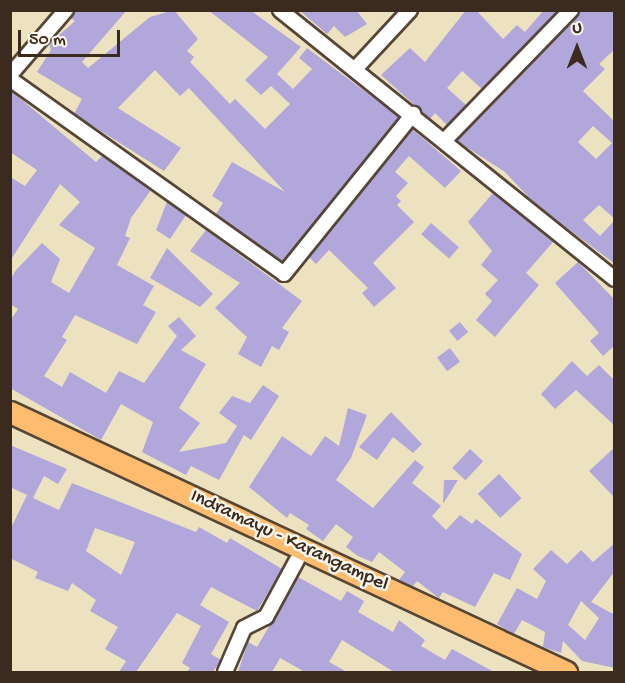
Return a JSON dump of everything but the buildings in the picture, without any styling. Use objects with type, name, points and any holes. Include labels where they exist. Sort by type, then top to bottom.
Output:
[{"type":"main road","name":"Indramayu - Karangampel","points":[[10,412],[293,553]]},
{"type":"main road","name":"Indramayu - Karangampel","points":[[10,427],[472,635],[566,672]]},
{"type":"main road","name":"Indramayu - Karangampel","points":[[472,635],[534,672]]},
{"type":"street","points":[[66,10],[10,77],[284,274],[413,114]]},
{"type":"street","points":[[280,10],[357,67],[615,279]]},
{"type":"street","points":[[357,67],[410,10]]},
{"type":"street","points":[[445,140],[571,10]]},
{"type":"street","points":[[225,672],[244,628],[266,617],[293,553]]}]
